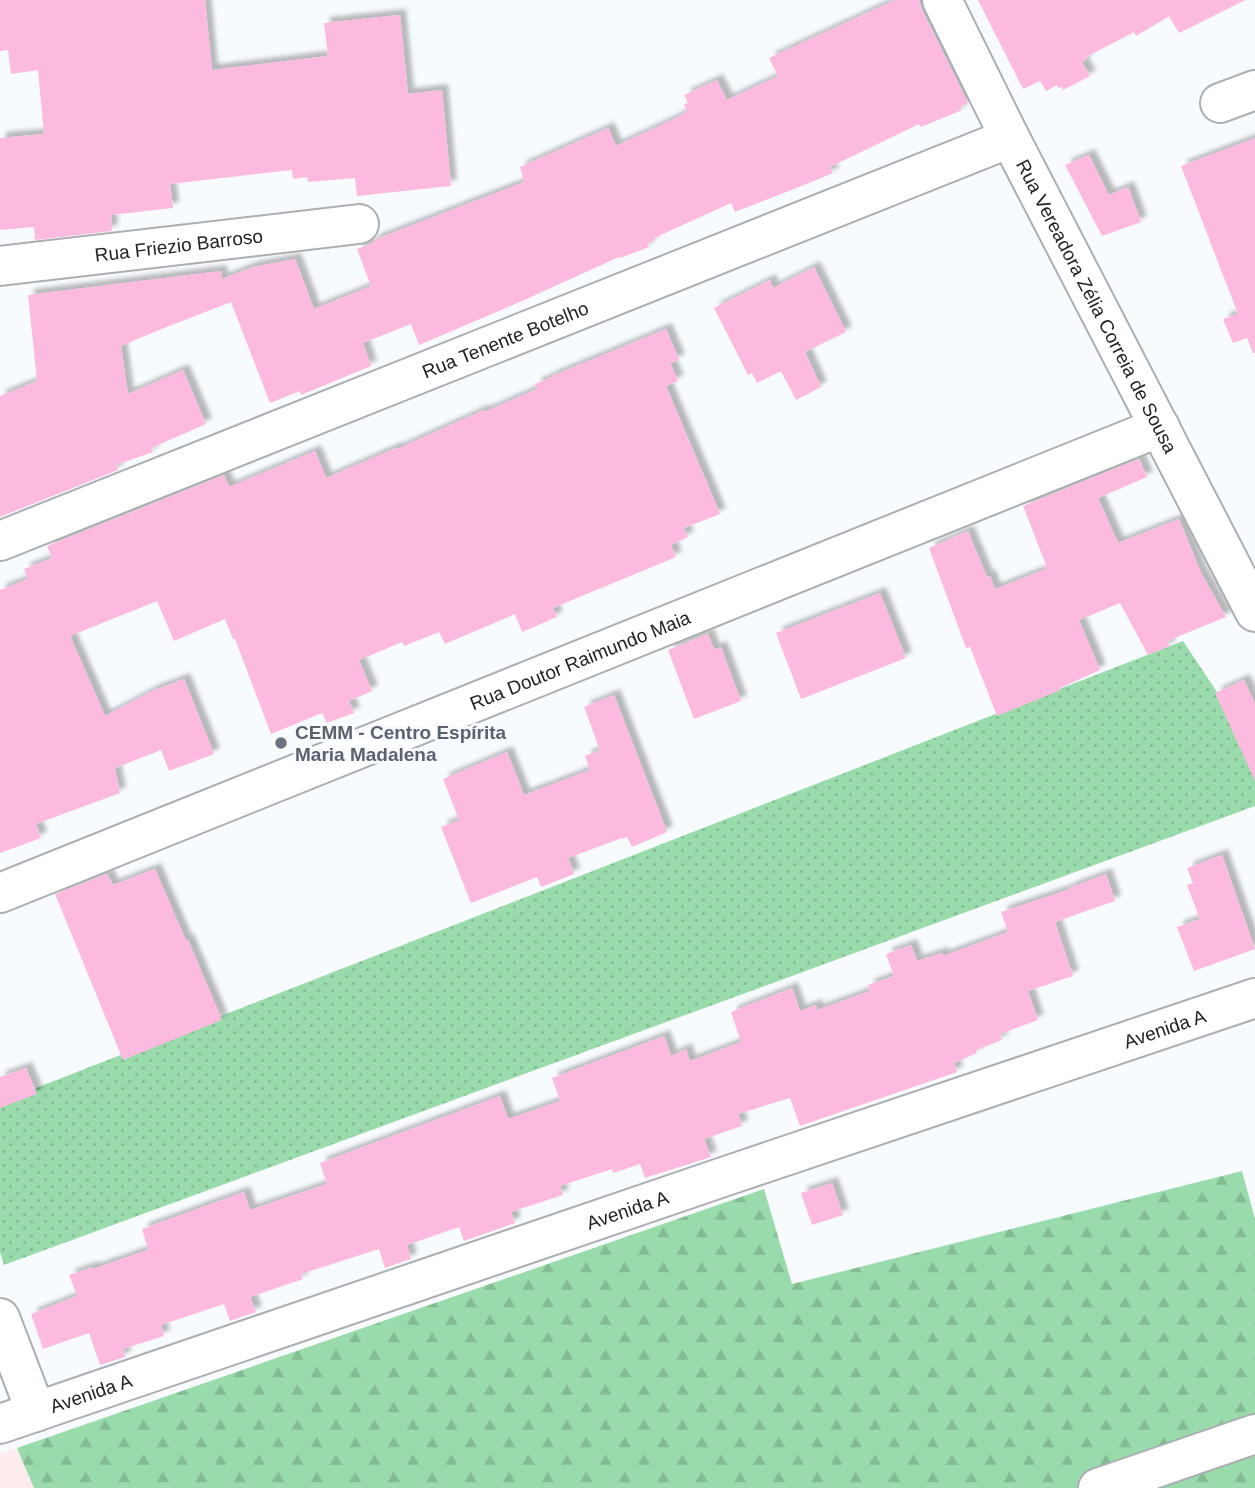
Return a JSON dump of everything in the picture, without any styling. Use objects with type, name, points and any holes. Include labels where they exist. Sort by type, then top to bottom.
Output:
[{"type":"street","name":"Rua Vereadora Zélia Correia de Sousa","points":[[942,0],[1010,138],[1255,612]]},
{"type":"street","name":"Rua Tenente Botelho","points":[[0,541],[1010,138]]},
{"type":"street","name":"Rua Friezio Barroso","points":[[0,266],[359,224]]},
{"type":"street","name":"Rua Doutor Raimundo Maia","points":[[0,893],[1160,427]]},
{"type":"street","name":"Avenida A","points":[[0,1424],[1255,998]]},
{"type":"street","points":[[0,1318],[36,1412]]},
{"type":"street","points":[[1098,1488],[1255,1434]]},
{"type":"shaded area","points":[[17,1448],[34,1488],[0,1488],[0,1454]]},
{"type":"green space","points":[[1183,641],[1255,749],[1255,806],[4,1265],[0,1252],[0,1102]]},
{"type":"green space","points":[[1242,1171],[1255,1219],[1255,1488],[34,1488],[17,1448],[764,1189],[792,1284]]},
{"type":"building","points":[[0,0],[205,0],[212,70],[328,56],[324,23],[400,15],[408,94],[442,90],[451,186],[357,196],[355,178],[308,182],[307,177],[293,179],[292,170],[170,184],[173,208],[111,215],[112,231],[35,240],[34,227],[0,230],[0,138],[44,134],[38,70],[11,74],[8,50],[0,51]]},
{"type":"building","points":[[895,0],[919,0],[968,103],[960,107],[962,110],[921,127],[919,124],[830,167],[833,173],[735,212],[731,203],[654,238],[655,240],[648,243],[649,247],[619,257],[419,345],[411,324],[363,343],[371,366],[301,395],[300,391],[270,403],[231,302],[121,346],[128,394],[183,370],[206,424],[151,448],[153,452],[116,465],[118,470],[0,517],[0,396],[37,381],[28,295],[221,271],[222,279],[253,267],[295,259],[314,309],[371,286],[357,249],[524,182],[520,167],[608,128],[616,146],[674,119],[687,112],[684,104],[688,103],[684,95],[717,80],[727,100],[778,76],[769,58]]},
{"type":"building","points":[[978,0],[1245,0],[1179,33],[1169,16],[1136,36],[1134,32],[1086,57],[1082,62],[1090,76],[1063,90],[1057,85],[1046,91],[1040,81],[1023,89]]},
{"type":"building","points":[[1255,138],[1253,353],[1247,338],[1233,343],[1223,319],[1238,314],[1181,166]]},
{"type":"building","points":[[1089,155],[1109,195],[1128,187],[1141,222],[1102,236],[1065,165]]},
{"type":"building","points":[[814,267],[846,332],[805,352],[821,387],[796,400],[781,371],[757,383],[752,373],[748,375],[714,308],[770,280],[773,288]]},
{"type":"building","points":[[666,329],[679,360],[670,363],[678,381],[666,386],[720,514],[684,528],[688,537],[671,545],[676,557],[553,608],[557,617],[522,632],[515,614],[445,644],[439,632],[404,646],[402,642],[359,660],[372,691],[349,701],[354,713],[327,723],[322,713],[271,734],[225,619],[174,641],[157,601],[70,636],[105,716],[152,691],[184,679],[214,754],[169,771],[161,750],[115,768],[120,793],[36,824],[41,838],[0,853],[0,590],[28,579],[24,569],[52,558],[47,546],[224,475],[229,487],[315,451],[326,478],[537,389],[535,384],[552,376]]},
{"type":"building","points":[[1139,459],[1147,477],[1098,498],[1118,543],[1179,519],[1201,573],[1226,617],[1167,641],[1170,646],[1148,655],[1120,603],[1079,620],[1100,670],[1060,688],[1061,690],[997,716],[970,647],[966,648],[929,548],[968,531],[987,577],[990,576],[995,589],[1046,569],[1023,506]]},
{"type":"building","points":[[880,593],[906,658],[801,699],[776,633]]},
{"type":"building","points":[[708,634],[714,650],[721,647],[741,701],[694,719],[668,650]]},
{"type":"building","points":[[1244,680],[1255,704],[1255,781],[1215,693]]},
{"type":"building","points":[[614,695],[667,832],[632,847],[627,837],[622,838],[568,858],[574,874],[541,887],[537,877],[471,903],[441,827],[459,820],[443,779],[507,752],[524,795],[590,770],[585,756],[600,750],[584,707]]},
{"type":"building","points":[[1222,855],[1255,949],[1194,971],[1177,927],[1200,919],[1187,885],[1193,883],[1187,868]]},
{"type":"building","points":[[155,869],[222,1020],[123,1060],[55,894],[107,874],[113,885]]},
{"type":"building","points":[[1106,874],[1115,901],[1055,922],[1073,976],[1028,991],[1038,1020],[1000,1034],[1002,1040],[976,1050],[977,1053],[954,1063],[957,1072],[800,1126],[790,1098],[738,1114],[742,1126],[704,1139],[711,1157],[645,1178],[640,1164],[613,1173],[612,1169],[560,1186],[563,1195],[511,1212],[515,1223],[464,1241],[459,1227],[407,1245],[411,1259],[385,1268],[379,1249],[301,1274],[303,1279],[250,1297],[256,1312],[230,1321],[224,1304],[161,1325],[164,1336],[123,1349],[125,1357],[100,1365],[89,1333],[43,1349],[31,1314],[77,1296],[69,1275],[148,1250],[142,1229],[244,1192],[250,1210],[327,1184],[320,1163],[500,1096],[508,1119],[560,1101],[552,1078],[664,1036],[671,1056],[686,1049],[690,1061],[741,1042],[731,1012],[792,988],[800,1011],[816,1005],[817,1010],[870,991],[868,985],[894,976],[886,954],[911,945],[917,961],[942,953],[943,956],[1008,932],[1001,912]]},
{"type":"building","points":[[26,1068],[37,1094],[0,1108],[0,1077]]},
{"type":"building","points":[[832,1183],[843,1215],[812,1225],[801,1193]]},
{"type":"place","name":"CEMM - Centro Espírita Maria Madalena","points":[[281,743]]}]
